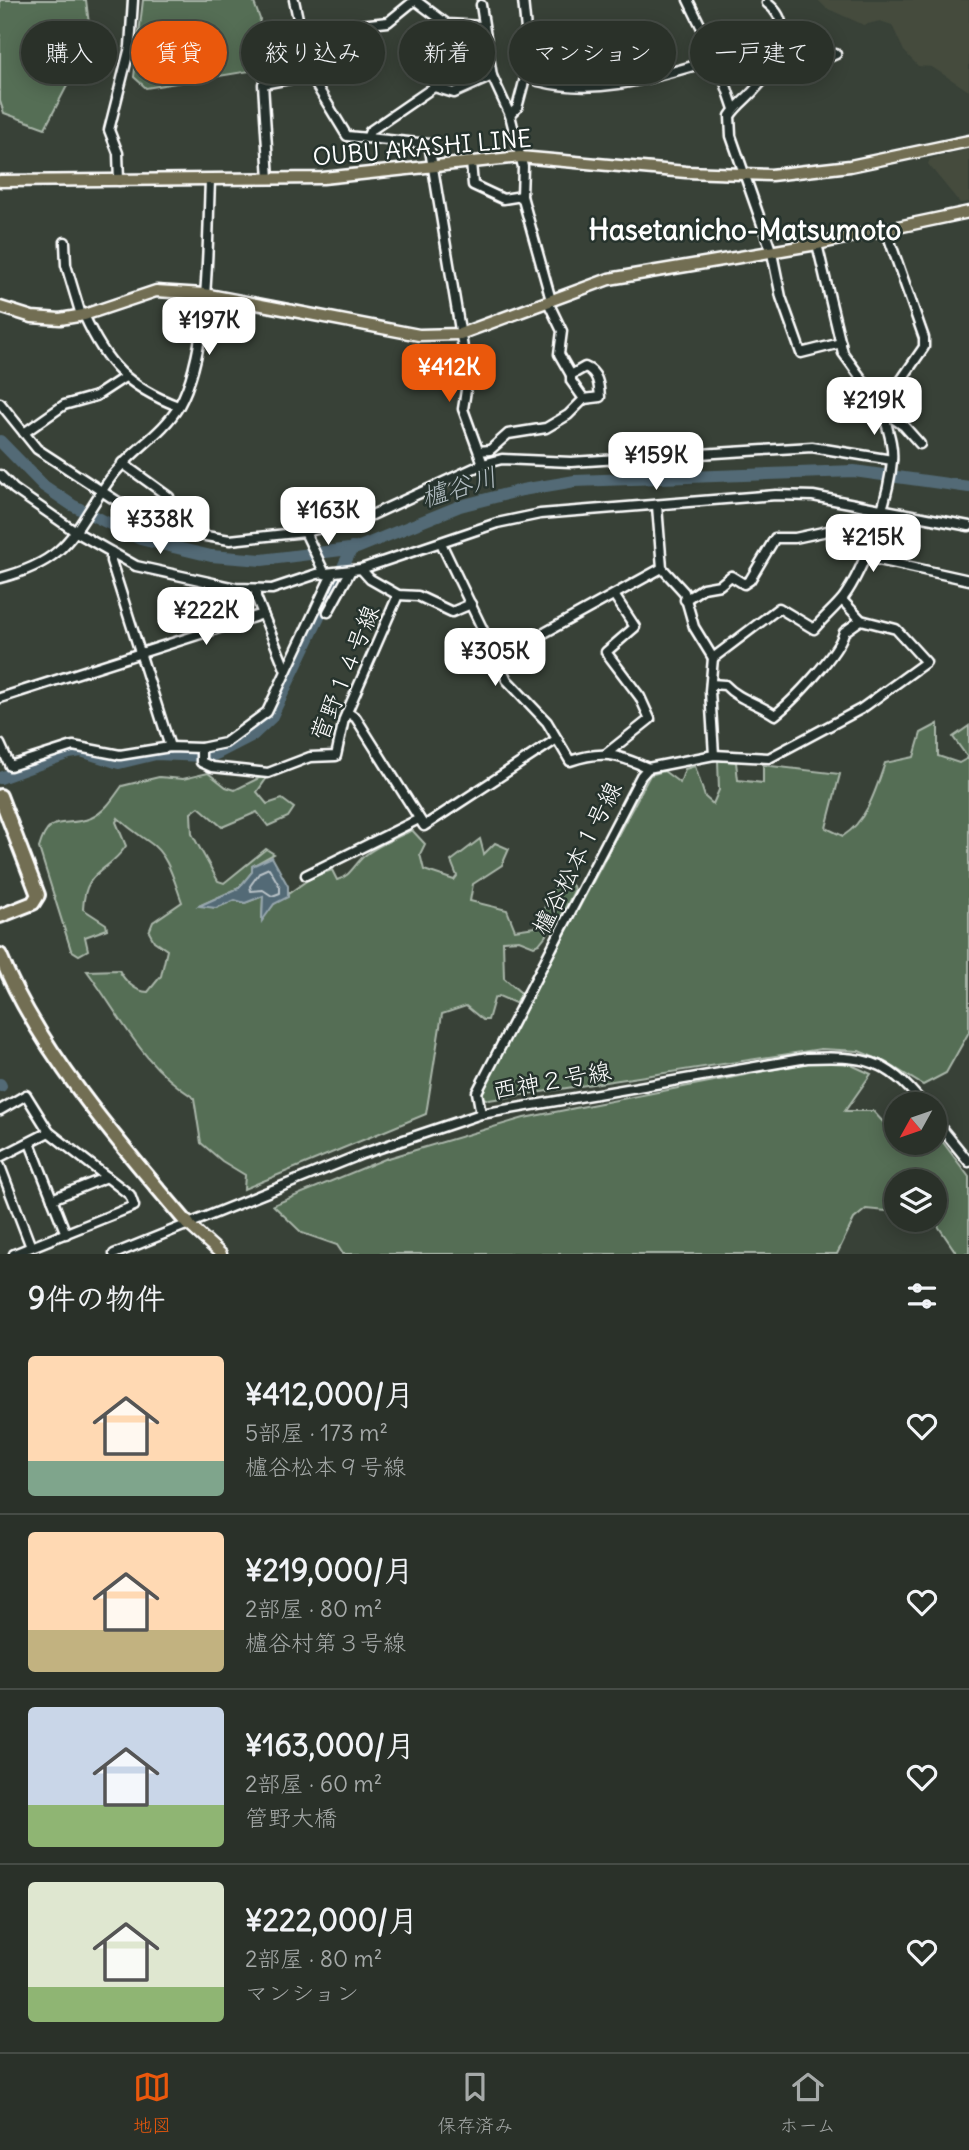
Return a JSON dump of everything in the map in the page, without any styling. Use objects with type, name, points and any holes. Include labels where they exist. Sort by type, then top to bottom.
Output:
[{"type":"highway","points":[[0,796],[38,895],[33,903],[0,916]]},
{"type":"highway","points":[[0,955],[22,1001],[65,1069],[188,1224]]},
{"type":"main road","name":"OUBU AKASHI LINE","points":[[0,181],[323,178],[520,158],[686,172],[771,175],[850,166],[969,141]]},
{"type":"main road","points":[[0,307],[32,317],[60,319],[83,315],[156,291],[204,294],[419,335],[460,334],[609,279],[772,253],[969,212]]},
{"type":"main road","points":[[188,1224],[221,1254]]},
{"type":"street","points":[[119,181],[118,153],[109,130],[130,47],[133,0]]},
{"type":"street","points":[[294,0],[298,21]]},
{"type":"street","points":[[385,22],[415,0],[444,21]]},
{"type":"street","points":[[523,0],[525,21]]},
{"type":"street","points":[[688,0],[698,21]]},
{"type":"street","points":[[767,3],[782,21]]},
{"type":"street","points":[[481,5],[483,21]]},
{"type":"street","points":[[495,83],[510,116],[520,158],[522,196],[549,301],[562,331],[559,354],[572,375],[571,381],[584,399]]},
{"type":"street","points":[[263,84],[270,179]]},
{"type":"street","points":[[315,84],[347,136],[429,144],[468,378],[463,409],[482,464]]},
{"type":"street","points":[[367,138],[370,131],[434,88],[454,93],[474,84]]},
{"type":"street","points":[[510,116],[517,108],[523,84]]},
{"type":"street","points":[[549,84],[567,89],[628,84]]},
{"type":"street","points":[[726,84],[734,109]]},
{"type":"street","points":[[760,84],[730,116],[732,135],[772,253],[781,298],[801,353],[841,343]]},
{"type":"street","points":[[471,162],[473,185],[503,199],[522,196]]},
{"type":"street","points":[[0,578],[42,565],[61,551],[122,463],[166,423],[178,406],[189,380],[204,294],[210,181]]},
{"type":"street","points":[[713,658],[779,608],[814,629],[834,604],[842,600],[866,557],[883,508],[892,460],[882,408],[924,347],[924,338],[886,230]]},
{"type":"street","points":[[65,242],[66,265],[83,315],[96,342],[111,364],[152,396],[178,406]]},
{"type":"street","points":[[817,244],[843,353],[882,408],[920,444]]},
{"type":"street","points":[[479,451],[490,450],[508,434],[546,428],[568,415],[584,399],[600,397],[598,380],[591,369],[585,367],[572,375]]},
{"type":"street","points":[[24,433],[64,405],[96,396],[125,377]]},
{"type":"street","points":[[0,403],[37,449],[140,517],[175,531],[230,540],[305,533],[372,516],[482,464],[502,458],[571,462],[812,447],[892,460]]},
{"type":"street","points":[[122,463],[169,496],[159,517],[140,517]]},
{"type":"street","points":[[0,475],[14,489],[76,532],[136,566],[236,588],[272,589],[328,574],[350,572],[497,523],[540,514],[776,495],[813,496],[969,526]]},
{"type":"street","points":[[657,506],[662,568],[684,592],[694,627],[713,658],[711,684],[714,755]]},
{"type":"street","points":[[685,600],[703,588],[720,584],[731,576],[744,584],[750,580],[775,538],[795,538],[846,527],[872,534]]},
{"type":"street","points":[[305,533],[328,574]]},
{"type":"street","points":[[441,543],[513,689],[547,722],[570,761],[594,752],[648,768]]},
{"type":"street","points":[[111,552],[111,561],[170,747]]},
{"type":"street","points":[[866,557],[969,580]]},
{"type":"street","points":[[497,659],[662,568]]},
{"type":"street","points":[[361,569],[370,579],[398,595],[418,596],[453,612],[471,604]]},
{"type":"street","points":[[328,612],[350,572]]},
{"type":"street","points":[[0,744],[10,766],[73,746],[120,755],[170,747],[201,748],[225,743],[267,712],[328,574]]},
{"type":"street","points":[[256,589],[286,671]]},
{"type":"street","name":"菅野１４号線","points":[[201,748],[201,762],[212,767],[268,773],[310,757],[336,757],[346,712],[398,595]]},
{"type":"street","points":[[607,754],[650,719],[640,697],[606,652],[635,626],[614,595]]},
{"type":"street","points":[[711,684],[725,685],[744,700],[758,703],[775,715],[793,702],[842,641],[844,632],[861,620],[842,600]]},
{"type":"street","points":[[0,698],[263,614]]},
{"type":"street","name":"櫨谷松本１号線","points":[[481,1114],[477,1092],[641,776],[648,768],[714,755],[758,759],[781,753],[861,709],[926,662],[896,629],[861,620]]},
{"type":"street","points":[[346,712],[356,718],[421,822]]},
{"type":"street","points":[[306,876],[421,822],[556,739]]},
{"type":"street","name":"西神２号線","points":[[114,1254],[362,1154],[481,1114],[807,1058],[853,1056],[873,1062],[904,1081],[913,1092]]},
{"type":"street","points":[[0,1110],[26,1095],[50,1132],[130,1195],[134,1206],[14,1254]]},
{"type":"street","points":[[0,1157],[50,1132]]},
{"type":"street","points":[[947,1135],[969,1162]]},
{"type":"street","points":[[30,1143],[66,1234]]},
{"type":"street","points":[[0,1166],[31,1247]]},
{"type":"street","points":[[52,1199],[107,1177]]},
{"type":"shaded area","points":[[818,0],[969,0],[969,91],[932,67],[918,66],[904,51],[892,25],[880,21],[864,25],[826,8]]},
{"type":"shaded area","points":[[969,149],[969,202],[960,203],[928,164],[930,159]]},
{"type":"green space","points":[[0,0],[86,0],[89,21],[21,21],[21,84],[68,84],[45,128],[4,113],[0,101]]},
{"type":"green space","points":[[143,0],[253,0],[260,19],[241,21],[241,72],[227,75],[227,21],[141,21]]},
{"type":"green space","points":[[142,84],[170,84],[146,88]]},
{"type":"green space","points":[[938,724],[938,756],[959,763],[968,758],[953,737],[969,726],[969,1032],[946,1073],[923,1085],[885,1062],[859,1051],[821,1049],[489,1100],[483,1098],[481,1092],[650,775],[664,771],[680,783],[685,769],[695,766],[705,797],[713,804],[719,790],[718,760],[736,762],[738,780],[763,783],[763,765],[840,774],[826,828],[843,836],[864,813],[885,763],[914,757],[921,733]]},
{"type":"green space","points":[[208,773],[226,787],[235,790],[263,776],[266,779],[257,792],[267,804],[282,799],[294,808],[288,817],[268,826],[257,812],[222,827],[199,807],[191,813],[192,834],[218,881],[224,883],[266,849],[274,854],[252,866],[252,872],[239,888],[201,905],[216,908],[235,900],[245,903],[263,896],[262,919],[274,904],[312,877],[332,870],[337,880],[348,874],[373,850],[412,830],[425,844],[420,854],[424,870],[454,880],[457,876],[451,861],[480,839],[484,854],[495,843],[509,849],[502,865],[473,884],[470,901],[507,910],[515,930],[535,927],[558,880],[564,879],[573,886],[574,891],[562,915],[539,944],[534,946],[519,940],[503,941],[504,978],[521,993],[515,1003],[499,996],[494,999],[488,1020],[483,1020],[466,1006],[442,1014],[426,1114],[244,1189],[245,1175],[222,1161],[201,1143],[194,1098],[175,1085],[146,1056],[87,971],[119,970],[130,985],[148,992],[161,976],[167,950],[154,941],[149,932],[153,922],[182,902],[166,861],[156,847],[118,818],[116,822],[126,846],[92,879],[83,909],[106,924],[107,929],[85,937],[88,950],[79,955],[71,950],[39,848],[43,837],[53,825],[91,818],[109,804],[122,786],[159,777],[183,779]]},
{"type":"green space","points":[[827,1059],[849,1064],[871,1074],[845,1111],[873,1111],[884,1123],[884,1155],[947,1155],[947,1148],[969,1177],[969,1254],[957,1254],[942,1232],[947,1232],[947,1169],[884,1169],[884,1211],[866,1209],[854,1219],[837,1254],[343,1254],[337,1245],[302,1233],[273,1205],[385,1159],[524,1118]]},
{"type":"water","points":[[272,857],[288,886],[288,897],[274,904],[262,921],[263,896],[245,903],[235,900],[216,908],[199,906],[239,888],[252,872],[252,866]]},
{"type":"waterway","name":"櫨谷川","points":[[0,441],[44,486],[72,505],[140,539],[211,556],[262,560],[357,548],[460,506],[522,490],[575,481],[854,471],[969,487]]},
{"type":"waterway","points":[[0,778],[69,753],[81,751],[119,763],[156,754],[205,756],[216,754],[253,735],[271,718],[352,548]]},
{"type":"district","name":"Hasetanicho-Matsumoto","points":[[745,230]]}]
